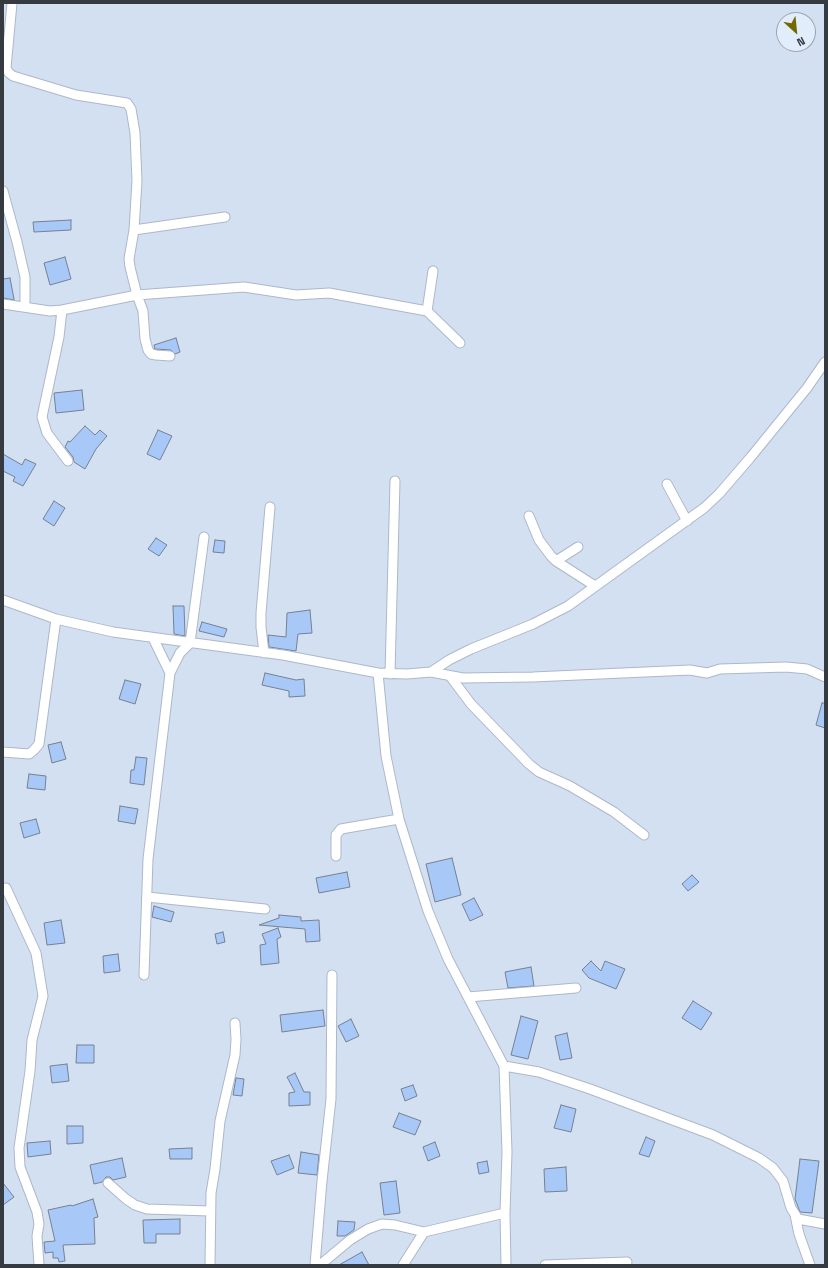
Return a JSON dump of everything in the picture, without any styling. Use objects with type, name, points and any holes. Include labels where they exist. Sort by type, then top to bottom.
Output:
[{"type":"street","points":[[12,3],[6,68],[9,73],[14,76],[76,95],[126,102],[129,104],[134,123],[137,181],[134,230],[129,259],[130,267],[137,295],[143,311],[145,339],[148,350],[151,354],[170,356]]},
{"type":"street","points":[[3,191],[25,277],[26,307]]},
{"type":"street","points":[[134,230],[225,217]]},
{"type":"street","points":[[427,311],[433,271]]},
{"type":"street","points":[[3,304],[50,311],[137,295],[244,287],[296,296],[329,293],[427,311],[460,343]]},
{"type":"street","points":[[62,310],[59,336],[42,418],[47,433],[68,461]]},
{"type":"street","points":[[431,672],[466,651],[533,624],[568,606],[704,508],[719,494],[740,470],[807,388],[825,362]]},
{"type":"street","points":[[390,674],[395,481]]},
{"type":"street","points":[[666,484],[687,521]]},
{"type":"street","points":[[264,653],[261,612],[270,507]]},
{"type":"street","points":[[529,516],[539,540],[556,561],[595,586]]},
{"type":"street","points":[[144,975],[148,860],[170,673],[180,653],[190,643],[204,537]]},
{"type":"street","points":[[556,561],[578,547]]},
{"type":"street","points":[[3,600],[56,619],[113,632],[264,653],[378,673],[407,674],[431,672],[463,678],[533,677],[690,670],[707,673],[720,669],[786,667],[807,670],[825,677]]},
{"type":"street","points":[[3,752],[29,754],[39,744],[56,619]]},
{"type":"street","points":[[153,638],[170,673]]},
{"type":"street","points":[[378,673],[386,756],[399,819],[428,911],[448,959],[504,1066],[507,1152],[505,1212],[506,1265]]},
{"type":"street","points":[[450,676],[471,704],[529,764],[539,772],[570,786],[614,812],[644,835]]},
{"type":"street","points":[[336,856],[336,835],[341,829],[399,819]]},
{"type":"street","points":[[6,888],[36,953],[43,996],[32,1040],[30,1071],[19,1148],[20,1167],[37,1212],[39,1224],[37,1236],[39,1265]]},
{"type":"street","points":[[147,897],[265,909]]},
{"type":"street","points":[[315,1265],[331,1099],[332,975]]},
{"type":"street","points":[[468,997],[576,988]]},
{"type":"street","points":[[210,1265],[211,1193],[220,1122],[235,1055],[235,1023]]},
{"type":"street","points":[[504,1066],[539,1072],[590,1089],[712,1135],[759,1158],[773,1168],[783,1181],[810,1265]]},
{"type":"street","points":[[108,1183],[135,1205],[147,1209],[210,1211]]},
{"type":"street","points":[[320,1265],[350,1240],[368,1229],[382,1224],[395,1225],[424,1232],[505,1212]]},
{"type":"street","points":[[795,1216],[802,1220],[825,1224]]},
{"type":"street","points":[[404,1265],[424,1232]]},
{"type":"street","points":[[545,1265],[627,1262]]},
{"type":"building","points":[[71,220],[71,230],[34,232],[33,222]]},
{"type":"building","points":[[65,257],[71,279],[50,285],[44,263]]},
{"type":"building","points":[[10,278],[14,300],[3,298],[3,279]]},
{"type":"building","points":[[176,338],[180,352],[175,354],[171,350],[155,349],[154,345]]},
{"type":"building","points":[[82,390],[84,410],[56,413],[54,393]]},
{"type":"building","points":[[85,426],[95,435],[100,430],[107,436],[96,449],[85,469],[74,462],[73,457],[65,447],[68,441],[70,442]]},
{"type":"building","points":[[158,430],[172,436],[160,460],[147,454]]},
{"type":"building","points":[[3,454],[22,465],[25,459],[36,464],[23,486],[13,481],[15,477],[3,471]]},
{"type":"building","points":[[54,501],[65,508],[54,526],[43,519]]},
{"type":"building","points":[[156,538],[167,545],[159,556],[148,549]]},
{"type":"building","points":[[215,540],[225,541],[224,553],[213,552]]},
{"type":"building","points":[[173,606],[184,606],[185,636],[174,634]]},
{"type":"building","points":[[310,610],[312,633],[298,634],[296,651],[269,647],[268,635],[286,637],[287,613]]},
{"type":"building","points":[[202,622],[227,629],[224,637],[199,631]]},
{"type":"building","points":[[265,673],[296,680],[304,679],[305,696],[289,697],[289,691],[262,685]]},
{"type":"building","points":[[125,680],[141,684],[135,704],[119,699]]},
{"type":"building","points":[[822,703],[825,703],[825,728],[816,725]]},
{"type":"building","points":[[61,742],[66,759],[52,763],[48,745]]},
{"type":"building","points":[[136,757],[147,758],[144,785],[130,783],[131,770],[134,770]]},
{"type":"building","points":[[29,774],[46,776],[45,790],[27,788]]},
{"type":"building","points":[[120,806],[138,809],[135,824],[118,821]]},
{"type":"building","points":[[36,819],[40,833],[24,838],[20,823]]},
{"type":"building","points":[[452,858],[461,895],[435,902],[426,864]]},
{"type":"building","points":[[347,872],[350,887],[319,893],[316,878]]},
{"type":"building","points":[[692,875],[699,882],[688,891],[682,884]]},
{"type":"building","points":[[474,898],[483,915],[470,921],[462,904]]},
{"type":"building","points":[[154,906],[174,912],[171,922],[152,917]]},
{"type":"building","points":[[279,915],[301,917],[301,921],[319,920],[320,941],[306,942],[305,929],[259,925],[279,918]]},
{"type":"building","points":[[61,920],[65,943],[47,945],[44,923]]},
{"type":"building","points":[[278,928],[281,937],[277,939],[279,963],[261,965],[260,945],[266,944],[262,934]]},
{"type":"building","points":[[223,932],[225,942],[217,944],[215,934]]},
{"type":"building","points":[[118,954],[120,971],[104,973],[103,956]]},
{"type":"building","points":[[591,961],[601,971],[605,961],[625,969],[616,989],[589,978],[582,970]]},
{"type":"building","points":[[531,967],[534,986],[508,988],[505,972]]},
{"type":"building","points":[[693,1001],[712,1013],[701,1030],[682,1018]]},
{"type":"building","points":[[323,1010],[325,1026],[282,1032],[280,1015]]},
{"type":"building","points":[[521,1016],[538,1021],[528,1059],[511,1055]]},
{"type":"building","points":[[351,1019],[359,1036],[346,1042],[338,1026]]},
{"type":"building","points":[[567,1033],[572,1058],[560,1060],[555,1036]]},
{"type":"building","points":[[77,1045],[94,1045],[94,1063],[76,1063]]},
{"type":"building","points":[[67,1064],[69,1081],[52,1083],[50,1066]]},
{"type":"building","points":[[295,1073],[304,1092],[310,1092],[310,1105],[289,1106],[289,1093],[295,1092],[287,1077]]},
{"type":"building","points":[[236,1078],[244,1079],[242,1096],[233,1095]]},
{"type":"building","points":[[413,1085],[417,1096],[405,1101],[401,1089]]},
{"type":"building","points":[[561,1105],[576,1109],[571,1132],[554,1128]]},
{"type":"building","points":[[399,1113],[421,1121],[415,1135],[393,1127]]},
{"type":"building","points":[[67,1126],[83,1126],[83,1143],[67,1144]]},
{"type":"building","points":[[646,1137],[655,1141],[649,1157],[639,1154]]},
{"type":"building","points":[[50,1141],[51,1154],[28,1157],[27,1143]]},
{"type":"building","points":[[435,1142],[440,1156],[428,1161],[423,1147]]},
{"type":"building","points":[[192,1148],[192,1159],[170,1159],[169,1149]]},
{"type":"building","points":[[301,1152],[319,1155],[317,1175],[298,1173]]},
{"type":"building","points":[[289,1155],[294,1168],[277,1175],[271,1161]]},
{"type":"building","points":[[122,1158],[126,1177],[113,1180],[110,1177],[106,1177],[102,1182],[94,1184],[90,1165]]},
{"type":"building","points":[[800,1159],[819,1161],[812,1213],[800,1212],[795,1199]]},
{"type":"building","points":[[487,1161],[489,1172],[479,1174],[477,1163]]},
{"type":"building","points":[[566,1167],[567,1191],[545,1192],[544,1169]]},
{"type":"building","points":[[396,1181],[400,1213],[384,1215],[380,1183]]},
{"type":"building","points":[[3,1183],[14,1197],[3,1205]]},
{"type":"building","points":[[93,1199],[98,1217],[94,1218],[95,1244],[63,1245],[65,1261],[59,1262],[58,1258],[53,1258],[53,1252],[45,1253],[44,1242],[55,1241],[48,1210],[72,1206]]},
{"type":"building","points":[[180,1219],[180,1234],[156,1234],[156,1243],[144,1243],[143,1220]]},
{"type":"building","points":[[338,1221],[355,1222],[354,1230],[345,1236],[337,1236]]},
{"type":"building","points":[[362,1252],[369,1265],[339,1265]]}]
